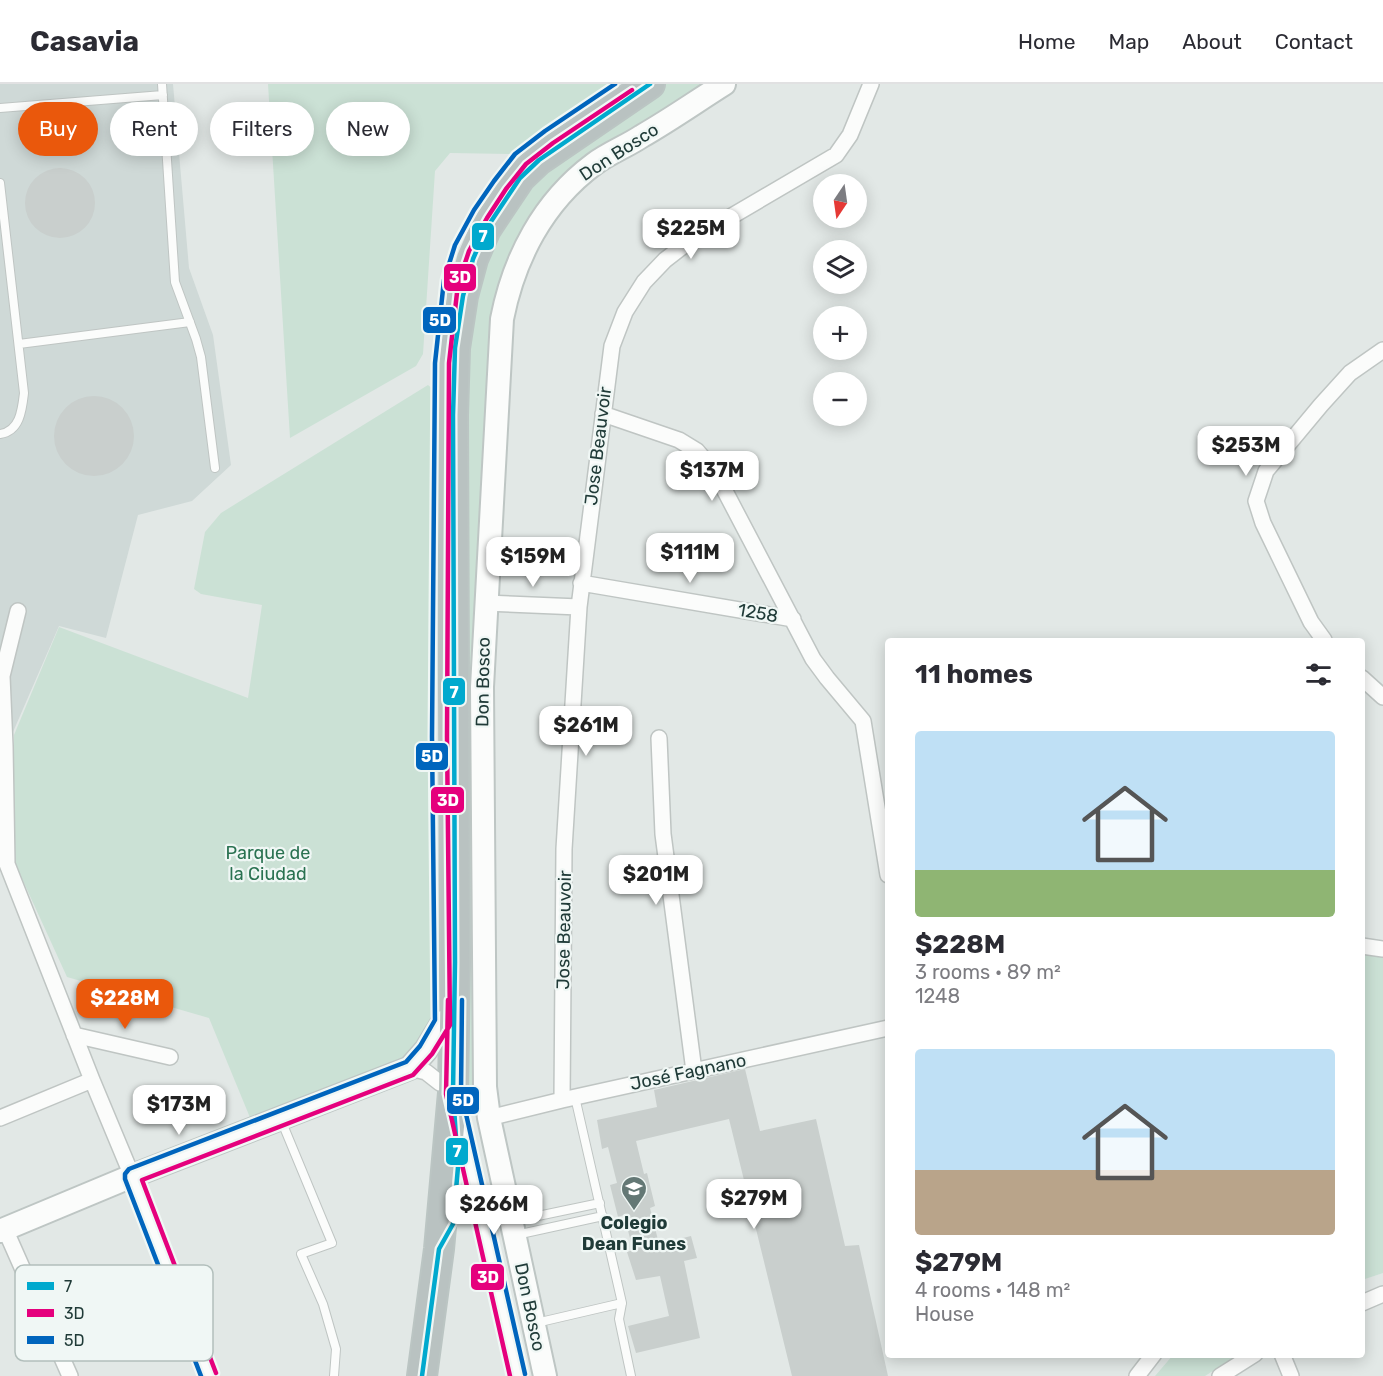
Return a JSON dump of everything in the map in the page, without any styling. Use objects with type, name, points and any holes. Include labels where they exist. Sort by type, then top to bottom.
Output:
[{"type":"highway","points":[[410,1376],[446,1088],[439,737],[442,384],[451,282],[462,248],[481,214],[521,159],[549,137],[628,84]]},
{"type":"highway","points":[[422,1376],[438,1249],[446,1088],[455,972],[453,415],[455,348],[463,296],[473,259],[486,229],[520,178],[539,160],[650,84]]},
{"type":"main road","name":"Don Bosco","points":[[545,1376],[489,1118],[485,1087],[482,687],[499,345],[507,293],[518,263],[547,210],[568,187],[595,164],[724,84]]},
{"type":"main road","points":[[3,1230],[132,1176],[410,1068],[426,1050],[443,1022]]},
{"type":"street","name":"Jose Beauvoir","points":[[568,1098],[564,849],[581,583],[612,346],[626,312],[644,282],[665,260],[691,240],[836,155],[850,135],[868,86]]},
{"type":"street","points":[[1323,638],[1311,622],[1263,523],[1256,501],[1266,471],[1321,405],[1350,373],[1383,350]]},
{"type":"street","points":[[603,414],[680,440],[697,451],[715,472],[813,659],[826,678],[863,721],[885,857]]},
{"type":"street","name":"1258","points":[[581,583],[793,619]]},
{"type":"street","points":[[485,603],[579,606]]},
{"type":"street","points":[[18,611],[2,664],[5,746],[3,865],[132,1176],[166,1265]]},
{"type":"street","points":[[1365,681],[1383,697]]},
{"type":"street","points":[[659,738],[663,834],[694,1071]]},
{"type":"street","points":[[1365,946],[1383,949]]},
{"type":"street","name":"José Fagnano","points":[[489,1118],[568,1098],[885,1029]]},
{"type":"street","points":[[74,1035],[170,1057]]},
{"type":"street","points":[[410,1068],[426,1072],[446,1088]]},
{"type":"street","points":[[0,1118],[92,1080]]},
{"type":"street","name":"Don Bosco","points":[[446,1088],[518,1376]]},
{"type":"street","points":[[3,1230],[19,1265]]},
{"type":"street","points":[[1365,1302],[1383,1294]]},
{"type":"street","points":[[1137,1376],[1151,1358]]},
{"type":"street","points":[[1220,1376],[1249,1358]]},
{"type":"street","points":[[1284,1358],[1291,1376]]},
{"type":"street","points":[[63,1361],[70,1376]]},
{"type":"street","points":[[203,1361],[209,1376]]},
{"type":"lane","points":[[162,84],[175,282],[201,357],[215,468]]},
{"type":"lane","points":[[0,108],[163,95]]},
{"type":"lane","points":[[0,183],[2,219],[24,393],[22,410],[16,426],[0,434]]},
{"type":"lane","points":[[19,344],[190,322]]},
{"type":"lane","points":[[568,1098],[603,1216],[622,1303],[619,1319],[631,1376]]},
{"type":"lane","points":[[281,1118],[332,1243],[301,1254],[323,1304],[336,1349],[334,1376]]},
{"type":"lane","points":[[513,1228],[600,1203]]},
{"type":"lane","points":[[513,1228],[603,1216]]},
{"type":"lane","points":[[533,1324],[622,1303]]},
{"type":"shaded area","points":[[0,84],[173,84],[175,102],[110,102],[110,156],[179,156],[189,268],[213,335],[231,465],[192,501],[138,515],[106,638],[59,626],[13,732],[0,728]]},
{"type":"green space","points":[[268,84],[610,84],[558,117],[510,154],[450,153],[435,171],[423,354],[416,366],[290,438],[272,156],[314,156],[314,102],[269,102]]},
{"type":"green space","points":[[650,84],[724,84],[547,210],[499,345],[485,1087],[453,1093],[455,348],[501,206]]},
{"type":"green space","name":"Parque de la Ciudad","points":[[428,385],[435,391],[434,1018],[406,1060],[251,1120],[209,1018],[67,977],[14,861],[14,735],[59,627],[248,698],[262,605],[201,594],[194,589],[205,532],[221,513]]},
{"type":"green space","points":[[1365,951],[1383,954],[1383,1273],[1365,1279]]},
{"type":"green space","points":[[1170,1358],[1233,1358],[1205,1376],[1155,1376]]},
{"type":"building","points":[[67,168],[80,174],[89,183],[93,189],[95,203],[93,217],[85,228],[74,236],[53,238],[35,228],[27,217],[25,196],[35,178],[46,170]]},
{"type":"building","points":[[94,396],[109,399],[122,408],[131,421],[134,436],[131,451],[122,464],[109,473],[94,476],[79,473],[66,464],[57,451],[54,436],[57,421],[66,408],[79,399]]},
{"type":"building","points":[[745,1069],[760,1131],[816,1119],[845,1246],[859,1245],[888,1376],[792,1376],[729,1119],[636,1141],[655,1206],[650,1208],[659,1244],[691,1236],[697,1258],[684,1261],[700,1338],[636,1353],[628,1326],[669,1316],[660,1276],[636,1280],[627,1252],[633,1250],[624,1215],[618,1217],[610,1185],[617,1183],[608,1147],[602,1149],[597,1120],[657,1107],[654,1090]]},
{"type":"transit line","name":"5D","points":[[158,1265],[125,1179],[125,1174],[129,1169],[406,1062],[420,1046],[435,1020],[432,737],[435,363],[444,280],[455,245],[474,210],[515,154],[615,84]]},
{"type":"transit line","name":"7","points":[[422,1376],[439,1249],[453,1224],[458,1167],[453,1093],[455,962],[453,415],[455,348],[463,296],[473,259],[486,229],[520,178],[539,160],[650,84]]},
{"type":"transit line","name":"3D","points":[[175,1265],[142,1180],[413,1075],[432,1054],[450,1025],[447,737],[449,363],[458,284],[469,251],[487,218],[526,164],[632,90]]},
{"type":"transit line","name":"3D","points":[[448,1000],[446,1094],[510,1376]]},
{"type":"transit line","name":"5D","points":[[462,1000],[461,1092],[525,1374]]},
{"type":"transit line","name":"5D","points":[[195,1361],[201,1376]]},
{"type":"transit line","name":"3D","points":[[211,1361],[216,1373]]},
{"type":"place","name":"Colegio Dean Funes","points":[[634,1212]]}]
